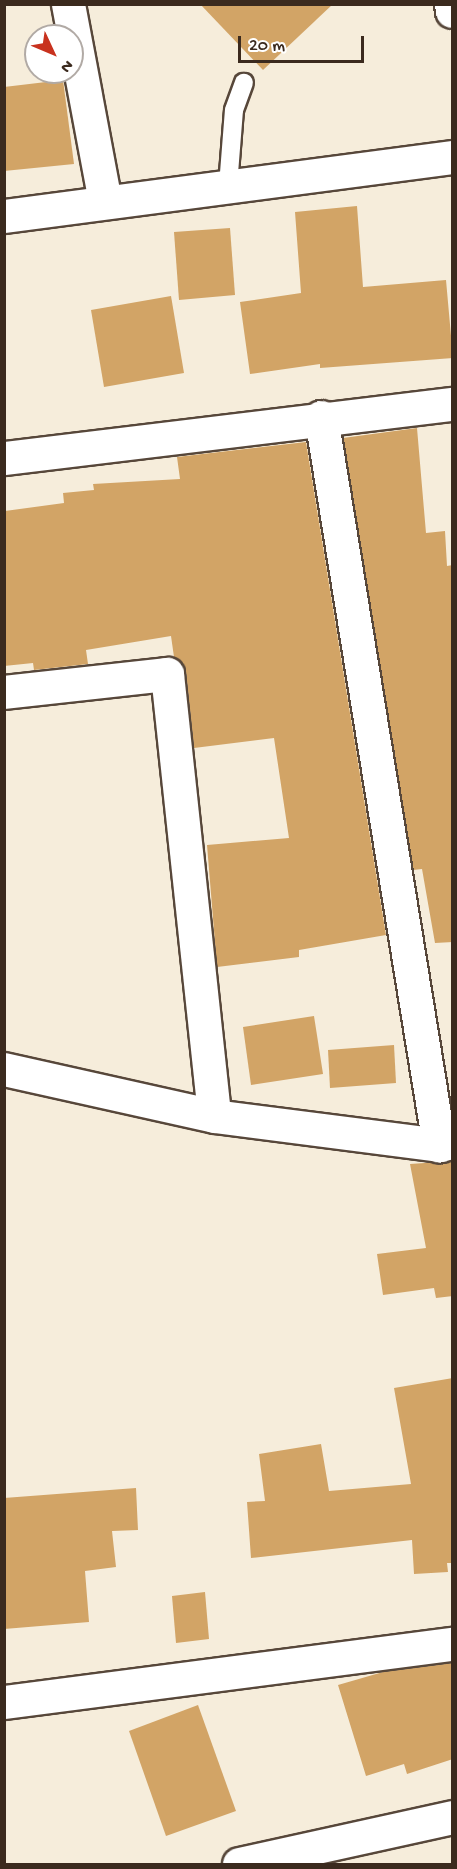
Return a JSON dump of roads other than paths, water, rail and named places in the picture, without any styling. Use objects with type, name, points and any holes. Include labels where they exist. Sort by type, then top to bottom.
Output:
[{"type":"street","points":[[68,4],[105,202]]},
{"type":"street","points":[[451,4],[453,11]]},
{"type":"street","points":[[4,216],[453,157]]},
{"type":"street","points":[[4,458],[321,417],[453,404]]},
{"type":"street","points":[[4,1069],[214,1116],[446,1144],[321,417]]},
{"type":"street","points":[[4,692],[167,674],[214,1116]]},
{"type":"street","points":[[4,1702],[453,1644]]},
{"type":"street","points":[[239,1864],[453,1817]]},
{"type":"lane","points":[[228,186],[234,110],[244,83]]}]
